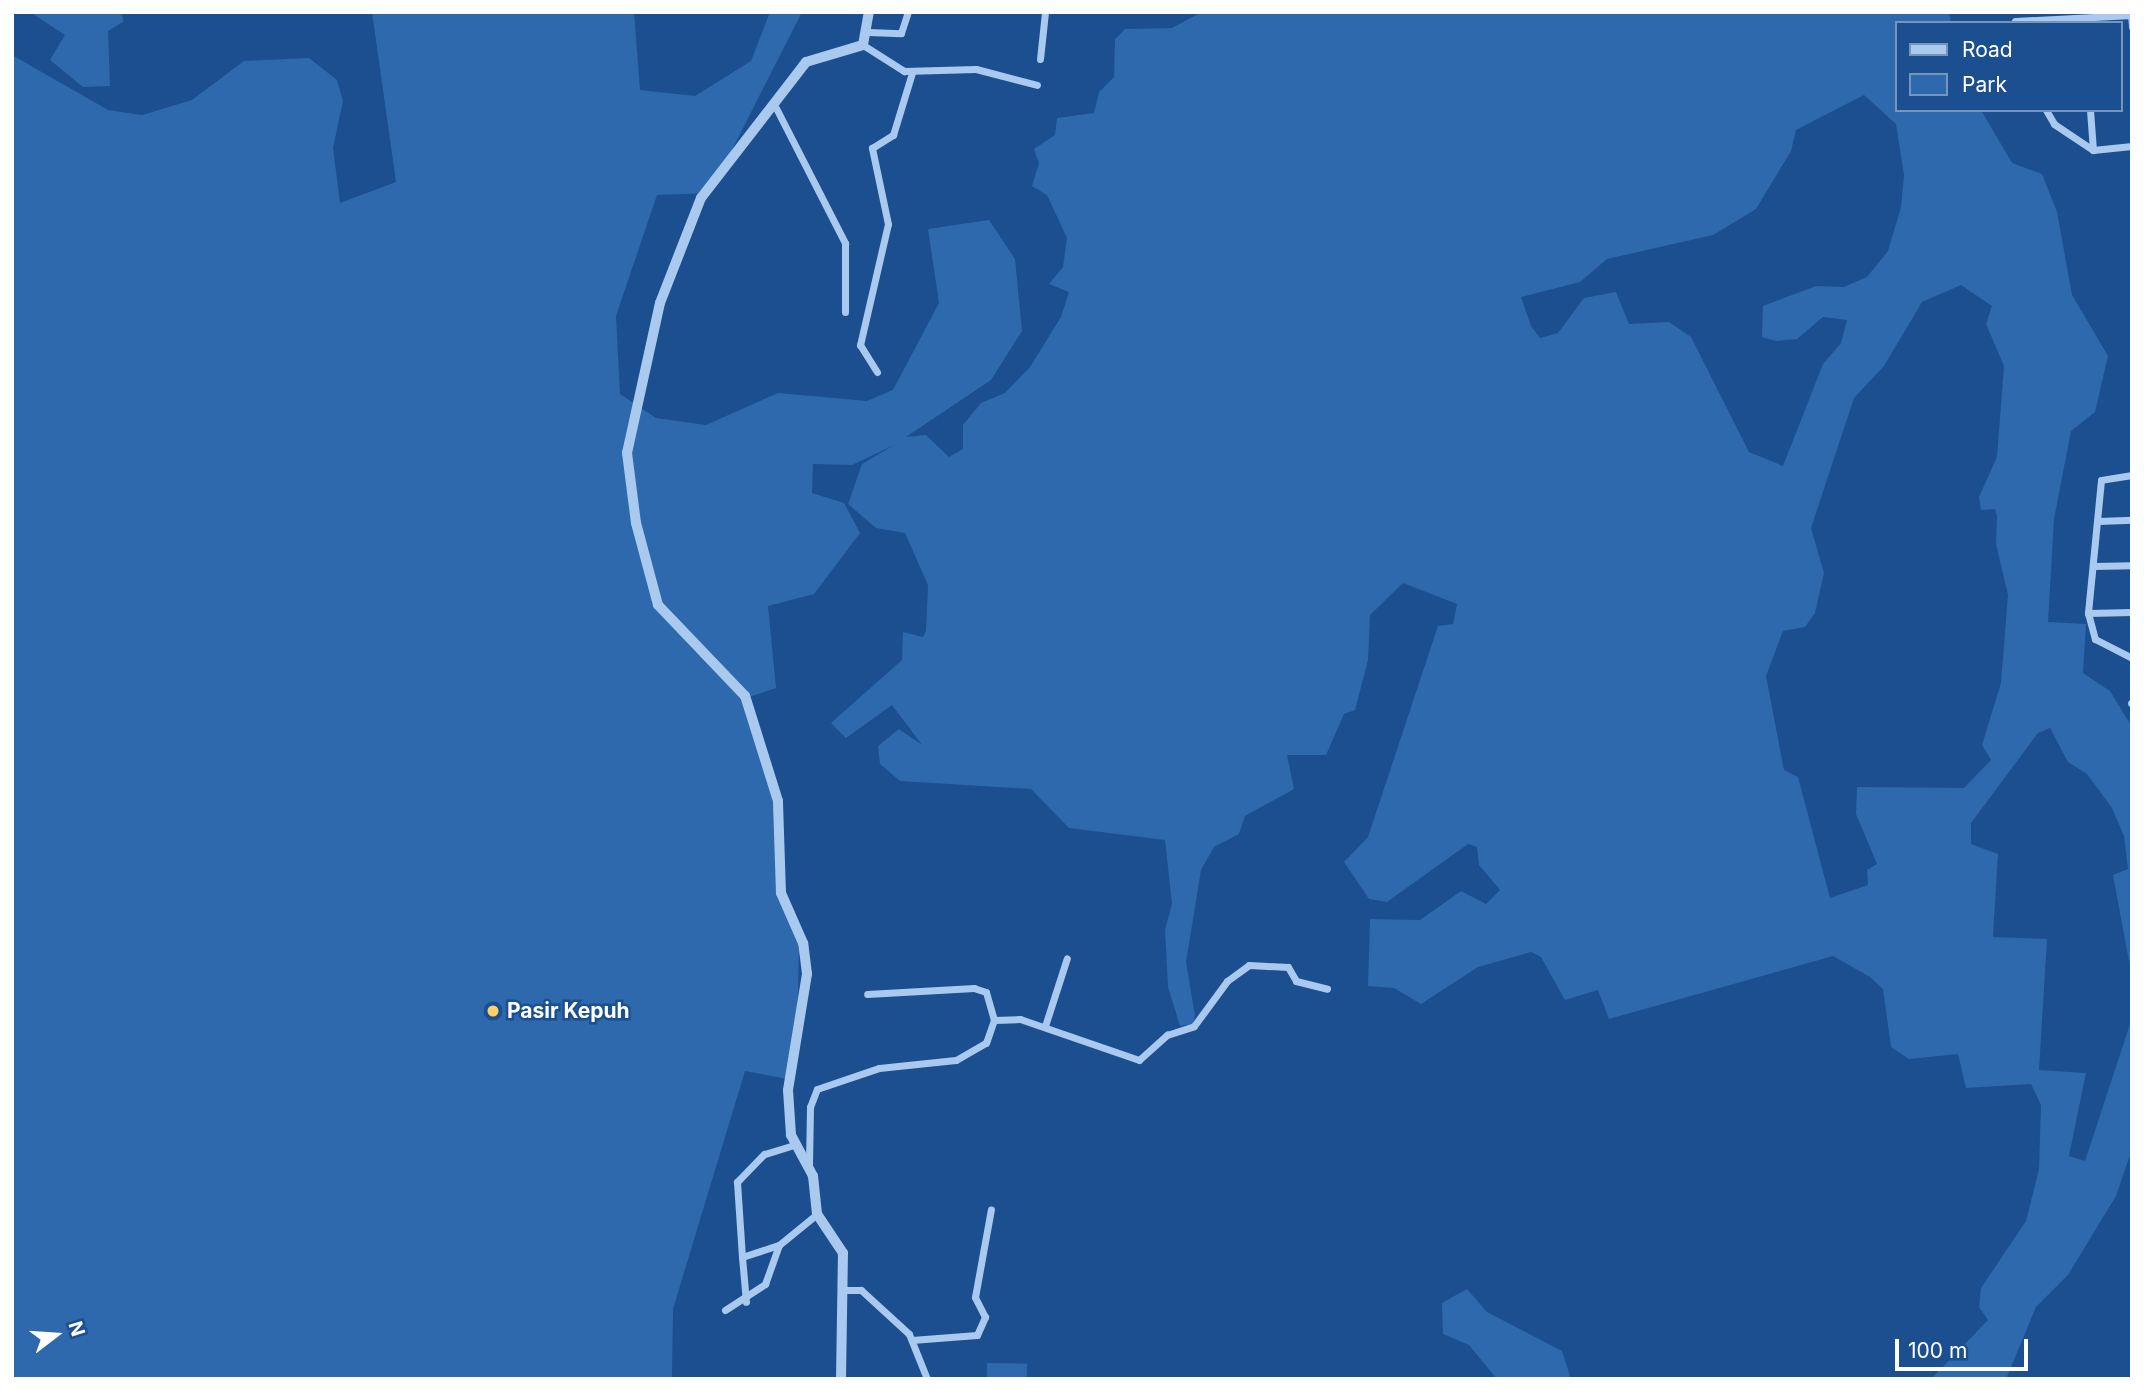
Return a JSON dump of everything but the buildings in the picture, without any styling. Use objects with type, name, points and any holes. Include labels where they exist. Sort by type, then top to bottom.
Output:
[{"type":"street","points":[[863,45],[868,32],[869,12]]},
{"type":"street","points":[[868,32],[901,33],[908,12]]},
{"type":"street","points":[[1040,59],[1045,12]]},
{"type":"street","points":[[2021,21],[2040,18],[2085,20],[2131,15],[2132,27]]},
{"type":"street","points":[[809,1168],[794,1145],[789,1090],[807,974],[803,943],[781,893],[778,801],[745,696],[658,605],[636,523],[627,453],[660,303],[685,233],[736,149],[776,108],[806,62],[863,45],[912,73],[976,69],[1037,85]]},
{"type":"street","points":[[877,372],[860,345],[888,224],[872,148],[893,135],[912,73]]},
{"type":"street","points":[[776,108],[845,243],[845,312]]},
{"type":"street","points":[[2047,112],[2054,124],[2093,150],[2132,146]]},
{"type":"street","points":[[2090,112],[2093,150]]},
{"type":"street","points":[[2132,475],[2101,480],[2088,613],[2095,639],[2132,658]]},
{"type":"street","points":[[2098,521],[2132,520]]},
{"type":"street","points":[[2093,566],[2132,565]]},
{"type":"street","points":[[2088,613],[2132,612]]},
{"type":"street","points":[[1045,1026],[1067,958]]},
{"type":"street","points":[[994,1020],[1045,1026],[1139,1060],[1167,1035],[1194,1027],[1227,981],[1249,964],[1288,967],[1296,981],[1327,989]]},
{"type":"street","points":[[841,1379],[840,1241],[817,1214],[809,1168],[810,1107],[817,1089],[879,1068],[956,1060],[986,1043],[994,1020],[986,992],[974,988],[867,994]]},
{"type":"street","points":[[746,1302],[737,1182],[764,1154],[794,1145]]},
{"type":"street","points":[[912,1340],[977,1335],[985,1317],[975,1297],[991,1209]]},
{"type":"street","points":[[742,1257],[779,1245],[817,1214]]},
{"type":"street","points":[[725,1310],[746,1302],[773,1272],[779,1245]]},
{"type":"street","points":[[842,1290],[874,1299],[912,1340],[927,1379]]},
{"type":"green space","points":[[30,12],[122,12],[123,22],[108,31],[110,86],[83,87],[50,60],[65,35]]},
{"type":"green space","points":[[372,12],[634,12],[640,90],[695,96],[751,61],[770,12],[802,12],[710,193],[657,195],[616,316],[620,394],[656,418],[706,425],[778,393],[867,401],[893,390],[939,303],[928,229],[989,220],[1015,259],[1022,331],[991,380],[906,437],[926,435],[949,457],[963,449],[963,425],[981,403],[1005,393],[1030,367],[1061,317],[1069,292],[1049,284],[1063,267],[1067,238],[1047,195],[1032,186],[1039,163],[1034,149],[1055,135],[1057,118],[1094,113],[1099,92],[1114,77],[1115,39],[1125,29],[1172,28],[1202,12],[1949,12],[1951,21],[1896,21],[1896,112],[1982,112],[2012,163],[2042,174],[2057,212],[2072,295],[2108,356],[2095,412],[2071,431],[2054,519],[2048,622],[2086,624],[2083,673],[2110,691],[2132,727],[2132,977],[2113,875],[2128,869],[2124,836],[2112,808],[2087,774],[2068,762],[2050,728],[2038,733],[1971,823],[1971,844],[1998,854],[1993,937],[2047,939],[2039,1070],[2086,1073],[2069,1156],[2085,1161],[2132,1018],[2132,1149],[2116,1196],[2068,1275],[2036,1307],[2006,1379],[1931,1379],[1988,1320],[1979,1307],[1981,1288],[2026,1221],[2039,1169],[2041,1105],[2031,1084],[1966,1088],[1958,1054],[1909,1059],[1891,1047],[1883,989],[1870,977],[1833,956],[1609,1019],[1598,990],[1565,1000],[1541,957],[1531,952],[1478,967],[1421,1004],[1394,988],[1368,986],[1370,919],[1420,920],[1461,891],[1486,904],[1500,890],[1479,865],[1477,847],[1468,844],[1387,902],[1369,899],[1344,862],[1368,837],[1438,626],[1453,624],[1457,604],[1403,583],[1370,615],[1368,660],[1355,710],[1344,714],[1326,755],[1287,755],[1294,789],[1245,816],[1239,834],[1214,847],[1201,870],[1186,962],[1195,1016],[1193,1024],[1180,1026],[1168,987],[1165,930],[1172,904],[1165,840],[1069,828],[1031,789],[900,781],[880,764],[878,746],[899,729],[922,745],[892,705],[846,738],[831,723],[902,660],[903,632],[923,637],[926,631],[928,585],[905,533],[876,528],[848,504],[862,464],[894,445],[852,465],[813,464],[812,493],[844,503],[860,533],[814,594],[768,606],[776,688],[746,698],[765,751],[782,859],[779,894],[799,944],[797,1038],[787,1079],[745,1071],[673,1309],[672,1379],[12,1379],[12,55],[108,110],[142,115],[192,100],[244,61],[309,58],[337,80],[343,101],[333,148],[340,203],[396,182]],"holes":[[[1864,95],[1896,124],[1904,175],[1901,207],[1888,251],[1867,277],[1844,287],[1816,286],[1763,306],[1762,337],[1776,341],[1797,339],[1823,317],[1847,320],[1841,343],[1823,364],[1783,466],[1749,452],[1691,337],[1669,322],[1629,324],[1616,292],[1584,298],[1558,333],[1540,338],[1531,326],[1521,297],[1580,282],[1607,259],[1713,235],[1756,209],[1791,151],[1796,130]],[[1961,285],[1992,306],[1986,324],[2004,366],[1997,457],[1979,497],[1981,510],[1995,509],[1996,544],[2008,595],[2001,683],[1982,745],[1991,760],[1964,788],[1857,787],[1856,814],[1877,864],[1867,870],[1868,885],[1830,898],[1798,777],[1784,770],[1766,676],[1783,631],[1805,627],[1815,613],[1824,573],[1811,528],[1854,398],[1884,366],[1922,302]]]},
{"type":"green space","points":[[1467,1289],[1487,1312],[1562,1351],[1571,1379],[1497,1379],[1469,1345],[1443,1334],[1442,1303]]},
{"type":"green space","points":[[987,1363],[1027,1364],[1027,1379],[987,1379]]},
{"type":"place","name":"Pasir Kepuh","points":[[493,1011]]}]
